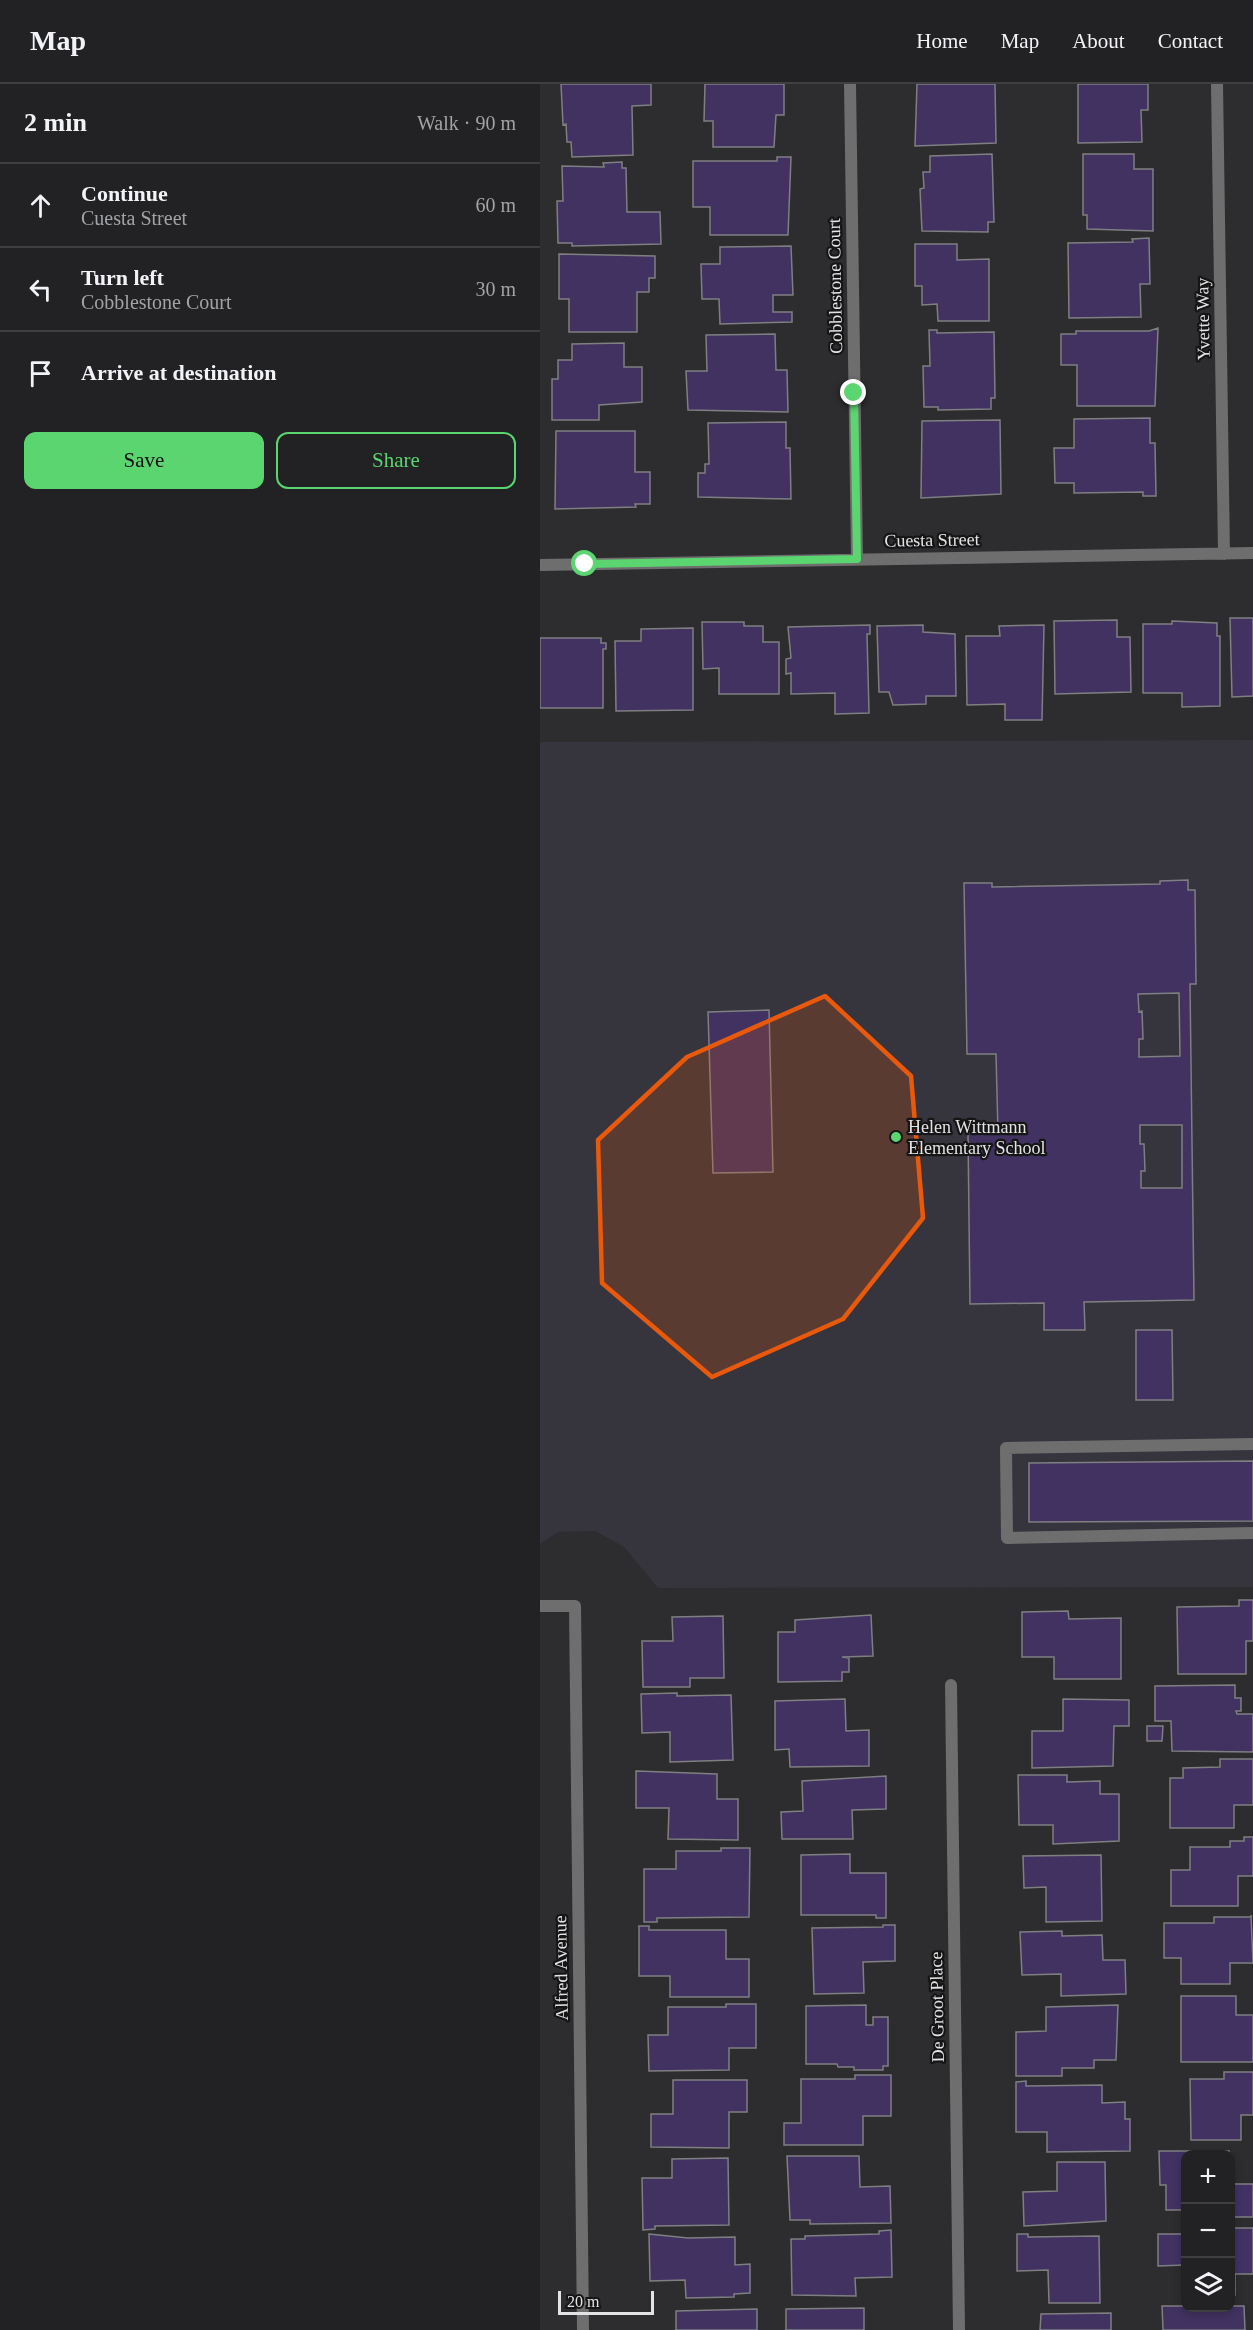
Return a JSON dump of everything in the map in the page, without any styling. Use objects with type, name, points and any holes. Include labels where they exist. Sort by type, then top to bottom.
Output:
[{"type":"street","name":"Cobblestone Court","points":[[850,84],[857,559]]},
{"type":"street","name":"Yvette Way","points":[[1217,84],[1224,554]]},
{"type":"street","name":"Cuesta Street","points":[[540,565],[1253,553]]},
{"type":"street","points":[[1253,1444],[1006,1448],[1007,1538],[1253,1533]]},
{"type":"street","name":"Alfred Avenue","points":[[540,1606],[575,1606],[583,2330]]},
{"type":"street","name":"De Groot Place","points":[[951,1684],[958,2330]]},
{"type":"highlighted area","points":[[825,996],[911,1076],[923,1218],[843,1319],[712,1377],[602,1283],[598,1140],[687,1057]]},
{"type":"shaded area","name":"Helen Wittmann Elementary School","points":[[1253,740],[1253,1587],[658,1588],[624,1547],[595,1531],[558,1532],[540,1544],[540,742]]},
{"type":"building","points":[[561,84],[651,84],[651,105],[632,106],[633,155],[572,157],[571,142],[567,142],[566,124],[563,125]]},
{"type":"building","points":[[705,84],[784,84],[784,115],[776,115],[774,147],[713,147],[713,121],[704,121]]},
{"type":"building","points":[[917,84],[995,84],[996,143],[915,146]]},
{"type":"building","points":[[1078,84],[1148,84],[1148,110],[1141,110],[1142,142],[1078,143]]},
{"type":"building","points":[[992,154],[994,222],[988,222],[988,232],[922,231],[920,189],[924,188],[923,172],[930,172],[930,156]]},
{"type":"building","points":[[1083,154],[1134,154],[1134,169],[1153,169],[1153,231],[1087,229],[1087,215],[1083,215]]},
{"type":"building","points":[[777,157],[791,157],[788,235],[710,235],[710,207],[693,207],[693,161],[777,161]]},
{"type":"building","points":[[622,162],[622,168],[626,168],[627,212],[660,212],[661,244],[572,246],[572,243],[558,243],[557,201],[563,201],[562,166],[604,167],[603,163]]},
{"type":"building","points":[[1149,238],[1150,284],[1140,284],[1141,317],[1069,318],[1068,243],[1133,242],[1132,239]]},
{"type":"building","points":[[915,244],[957,244],[957,260],[989,259],[989,321],[938,321],[937,304],[922,305],[922,286],[915,286]]},
{"type":"building","points":[[791,246],[793,295],[773,295],[773,312],[792,312],[792,322],[720,324],[719,299],[702,299],[701,264],[720,264],[720,247]]},
{"type":"building","points":[[559,254],[655,256],[655,278],[649,278],[649,292],[637,292],[637,332],[569,332],[569,299],[559,299]]},
{"type":"building","points":[[1158,328],[1155,406],[1077,406],[1077,365],[1061,365],[1061,334],[1076,334],[1076,331],[1149,331]]},
{"type":"building","points":[[929,330],[937,330],[937,333],[994,332],[995,398],[991,398],[991,409],[938,410],[938,407],[924,407],[923,366],[930,366]]},
{"type":"building","points":[[775,334],[776,370],[787,370],[788,412],[688,410],[686,371],[707,371],[706,335]]},
{"type":"building","points":[[624,343],[624,367],[642,367],[642,402],[599,405],[599,420],[552,420],[552,379],[558,379],[558,360],[572,360],[572,344]]},
{"type":"building","points":[[1150,418],[1150,443],[1155,443],[1156,496],[1143,496],[1143,492],[1074,493],[1074,483],[1055,483],[1054,448],[1074,448],[1074,419]]},
{"type":"building","points":[[1000,420],[1001,494],[921,498],[922,421]]},
{"type":"building","points":[[786,422],[786,448],[790,448],[791,499],[698,497],[698,473],[705,473],[705,464],[709,464],[708,423]]},
{"type":"building","points":[[556,431],[635,431],[635,472],[650,472],[650,504],[635,504],[636,507],[555,509]]},
{"type":"building","points":[[1230,618],[1253,618],[1253,696],[1232,697]]},
{"type":"building","points":[[1117,620],[1117,637],[1130,637],[1131,692],[1055,694],[1054,621]]},
{"type":"building","points":[[1172,621],[1217,623],[1217,636],[1220,636],[1220,706],[1182,707],[1182,693],[1143,693],[1143,624],[1172,624]]},
{"type":"building","points":[[702,622],[744,622],[744,626],[763,626],[763,642],[779,642],[779,694],[719,694],[719,668],[703,669]]},
{"type":"building","points":[[870,625],[870,634],[867,634],[869,713],[835,714],[835,693],[791,694],[791,673],[786,674],[786,659],[791,658],[788,627]]},
{"type":"building","points":[[923,625],[923,632],[955,634],[956,696],[926,696],[926,704],[893,705],[889,692],[879,692],[877,626]]},
{"type":"building","points":[[1044,625],[1042,720],[1005,720],[1005,704],[967,705],[966,636],[1000,636],[999,626]]},
{"type":"building","points":[[693,628],[693,710],[616,711],[615,641],[641,641],[641,629]]},
{"type":"building","points":[[540,638],[601,638],[601,643],[606,643],[606,649],[603,649],[603,708],[540,708]]},
{"type":"building","name":"Helen Wittmann Elementary School","points":[[1188,880],[1188,890],[1195,890],[1196,984],[1190,984],[1194,1300],[1084,1302],[1085,1330],[1044,1330],[1044,1303],[970,1304],[968,1133],[998,1133],[996,1054],[967,1054],[964,883],[992,883],[992,887],[1160,884],[1160,881]],"holes":[[[1179,993],[1180,1056],[1139,1057],[1139,1039],[1143,1039],[1142,1011],[1139,1012],[1138,994]],[[1140,1125],[1182,1125],[1182,1188],[1141,1188],[1141,1171],[1145,1171],[1144,1144],[1140,1144]]]},
{"type":"building","points":[[769,1010],[773,1172],[713,1173],[708,1012]]},
{"type":"building","points":[[1136,1330],[1172,1330],[1173,1400],[1136,1400]]},
{"type":"building","points":[[1253,1461],[1253,1521],[1029,1522],[1029,1463]]},
{"type":"building","points":[[1239,1600],[1253,1600],[1253,1641],[1246,1641],[1246,1674],[1178,1674],[1177,1607],[1239,1606]]},
{"type":"building","points":[[1068,1611],[1069,1619],[1121,1618],[1121,1679],[1054,1679],[1054,1657],[1022,1657],[1022,1612]]},
{"type":"building","points":[[871,1615],[873,1656],[842,1657],[849,1658],[849,1672],[842,1672],[842,1681],[778,1682],[778,1632],[795,1632],[795,1620]]},
{"type":"building","points":[[723,1616],[724,1678],[690,1678],[690,1687],[643,1687],[642,1641],[673,1641],[672,1617]]},
{"type":"building","points":[[1235,1685],[1235,1698],[1241,1698],[1241,1711],[1236,1711],[1237,1714],[1253,1714],[1253,1752],[1172,1751],[1171,1721],[1155,1721],[1155,1686]]},
{"type":"building","points":[[677,1693],[677,1696],[731,1695],[733,1760],[670,1762],[670,1732],[642,1733],[641,1694]]},
{"type":"building","points":[[845,1699],[846,1731],[869,1730],[869,1766],[790,1767],[789,1749],[775,1750],[775,1701]]},
{"type":"building","points":[[1063,1699],[1129,1700],[1129,1726],[1114,1726],[1113,1766],[1032,1768],[1032,1731],[1063,1731]]},
{"type":"building","points":[[1147,1726],[1163,1726],[1162,1741],[1147,1741]]},
{"type":"building","points":[[1220,1759],[1253,1759],[1253,1805],[1234,1805],[1234,1828],[1170,1828],[1170,1778],[1183,1778],[1183,1768],[1220,1767]]},
{"type":"building","points":[[636,1771],[717,1774],[717,1799],[738,1799],[738,1840],[668,1839],[669,1808],[636,1808]]},
{"type":"building","points":[[1018,1775],[1067,1775],[1067,1782],[1100,1781],[1100,1794],[1119,1794],[1119,1841],[1053,1844],[1053,1825],[1019,1825]]},
{"type":"building","points":[[886,1776],[886,1809],[852,1810],[853,1839],[782,1839],[781,1812],[803,1811],[802,1781]]},
{"type":"building","points":[[1244,1837],[1253,1837],[1253,1876],[1238,1876],[1238,1906],[1171,1906],[1171,1870],[1190,1870],[1190,1847],[1230,1847],[1230,1841],[1244,1841]]},
{"type":"building","points":[[721,1848],[750,1848],[749,1917],[657,1918],[657,1922],[644,1922],[644,1869],[676,1869],[676,1851],[721,1851]]},
{"type":"building","points":[[850,1854],[850,1873],[886,1873],[886,1918],[876,1918],[876,1915],[801,1915],[801,1855]]},
{"type":"building","points":[[1101,1855],[1102,1921],[1046,1922],[1046,1887],[1024,1888],[1023,1856]]},
{"type":"building","points":[[1251,1915],[1253,1963],[1230,1963],[1230,1984],[1181,1984],[1181,1958],[1164,1958],[1164,1923],[1214,1923],[1214,1917],[1251,1917]]},
{"type":"building","points":[[883,1925],[895,1925],[895,1961],[863,1962],[864,1993],[814,1994],[812,1928],[883,1927]]},
{"type":"building","points":[[639,1926],[649,1926],[649,1930],[726,1930],[726,1959],[749,1959],[749,1997],[670,1997],[670,1976],[639,1976]]},
{"type":"building","points":[[1062,1931],[1062,1936],[1102,1935],[1103,1960],[1125,1960],[1126,1994],[1061,1996],[1061,1974],[1022,1975],[1020,1932]]},
{"type":"building","points":[[1181,1996],[1236,1996],[1236,2015],[1253,2015],[1253,2062],[1181,2062]]},
{"type":"building","points":[[726,2004],[756,2004],[756,2048],[729,2048],[729,2070],[649,2071],[648,2035],[668,2035],[668,2007],[726,2007]]},
{"type":"building","points":[[866,2005],[866,2025],[873,2025],[873,2017],[888,2017],[888,2066],[883,2066],[883,2070],[854,2070],[854,2067],[838,2067],[837,2064],[806,2064],[806,2006]]},
{"type":"building","points":[[1118,2005],[1116,2060],[1094,2060],[1094,2068],[1062,2068],[1062,2076],[1016,2076],[1016,2032],[1046,2031],[1046,2007]]},
{"type":"building","points":[[1224,2072],[1253,2072],[1253,2115],[1241,2115],[1241,2140],[1191,2140],[1190,2079],[1224,2079]]},
{"type":"building","points":[[855,2075],[891,2075],[891,2116],[863,2116],[863,2145],[784,2145],[784,2123],[801,2123],[801,2079],[855,2079]]},
{"type":"building","points":[[673,2080],[747,2080],[747,2112],[729,2112],[729,2148],[651,2147],[651,2114],[673,2114]]},
{"type":"building","points":[[1026,2081],[1026,2086],[1102,2085],[1102,2103],[1125,2102],[1125,2119],[1130,2119],[1130,2151],[1047,2152],[1047,2132],[1016,2132],[1016,2082]]},
{"type":"building","points":[[1159,2151],[1181,2151],[1181,2210],[1166,2210],[1166,2185],[1160,2185]]},
{"type":"building","points":[[787,2156],[859,2156],[860,2187],[890,2186],[891,2223],[810,2224],[810,2220],[790,2220]]},
{"type":"building","points":[[728,2158],[729,2225],[655,2226],[655,2229],[643,2230],[642,2178],[672,2178],[672,2159]]},
{"type":"building","points":[[1057,2162],[1105,2162],[1106,2221],[1024,2226],[1023,2192],[1057,2191]]},
{"type":"building","points":[[1235,2184],[1253,2184],[1253,2217],[1235,2217]]},
{"type":"building","points":[[1235,2228],[1253,2228],[1253,2274],[1235,2274]]},
{"type":"building","points":[[891,2230],[892,2277],[855,2278],[856,2296],[792,2295],[791,2239],[805,2239],[805,2236],[879,2234],[879,2231]]},
{"type":"building","points":[[649,2234],[688,2238],[735,2237],[735,2265],[750,2264],[750,2293],[734,2294],[734,2297],[686,2298],[685,2280],[650,2281]]},
{"type":"building","points":[[1017,2234],[1028,2234],[1028,2237],[1099,2236],[1100,2303],[1049,2303],[1048,2270],[1017,2271]]},
{"type":"building","points":[[1158,2234],[1181,2234],[1181,2265],[1158,2266]]},
{"type":"building","points":[[1162,2306],[1181,2306],[1181,2312],[1235,2312],[1235,2306],[1244,2306],[1245,2330],[1163,2330]]},
{"type":"building","points":[[864,2308],[864,2330],[786,2330],[786,2309]]},
{"type":"building","points":[[757,2309],[757,2330],[676,2330],[676,2311]]},
{"type":"building","points":[[1111,2313],[1111,2330],[1040,2330],[1041,2314]]},
{"type":"place","name":"Helen Wittmann Elementary School","points":[[896,1137]]},
{"type":"route","points":[[585,564],[857,559],[854,393]]}]
